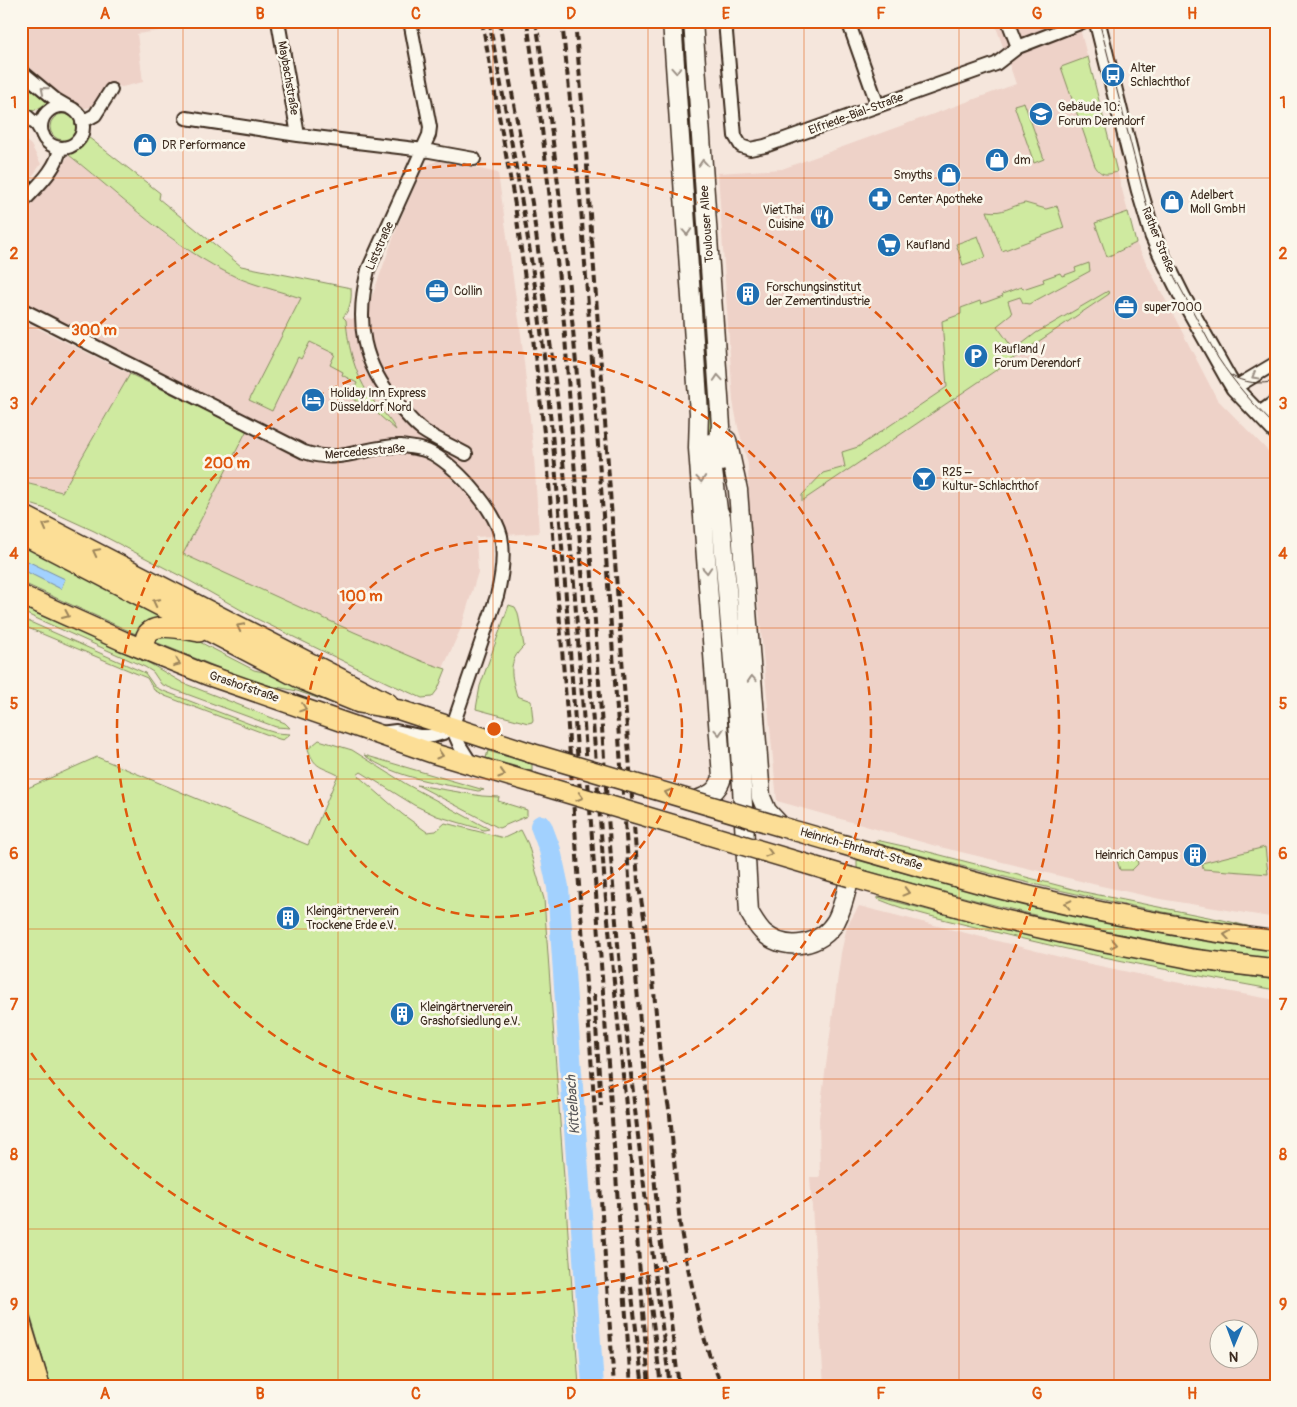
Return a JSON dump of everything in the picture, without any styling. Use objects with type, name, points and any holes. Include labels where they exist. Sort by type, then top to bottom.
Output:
[{"type":"main road","name":"Toulouser Allee","points":[[672,21],[699,413]]},
{"type":"main road","name":"Toulouser Allee","points":[[693,21],[721,426]]},
{"type":"main road","points":[[699,413],[705,432],[718,510],[721,517],[739,734],[750,912],[759,929],[781,943],[798,944],[814,941],[827,932],[836,920],[854,878]]},
{"type":"main road","points":[[694,801],[710,795],[720,785],[722,777],[698,448],[699,413]]},
{"type":"main road","points":[[721,426],[719,437],[724,509],[721,517]]},
{"type":"main road","points":[[721,426],[726,436],[738,490],[761,797],[767,811],[782,827]]},
{"type":"main road","points":[[21,514],[312,665],[366,690],[400,710]]},
{"type":"main road","points":[[21,534],[319,687],[360,703],[400,710],[452,728]]},
{"type":"main road","name":"Grashofstraße","points":[[21,595],[147,651],[207,675],[472,765]]},
{"type":"main road","points":[[147,651],[145,646],[146,636],[150,631],[156,629],[176,628],[214,634]]},
{"type":"main road","name":"Heinrich-Ehrhardt-Straße","points":[[452,728],[782,827],[994,887],[1195,930],[1276,941]]},
{"type":"main road","points":[[472,765],[854,878],[1005,920],[1075,936],[1192,958],[1276,969]]},
{"type":"main road","points":[[21,1323],[40,1386]]},
{"type":"main road","points":[[21,1379],[23,1386]]},
{"type":"street","name":"Maybachstraße","points":[[278,21],[298,134]]},
{"type":"street","name":"Liststraße","points":[[410,21],[430,127],[429,135],[424,150],[368,270],[364,287],[362,314],[365,346],[373,369],[385,390],[407,415],[423,430],[466,454]]},
{"type":"street","name":"Elfriede-Bial-Straße","points":[[725,21],[735,136],[741,146],[750,149],[765,146],[996,64],[1018,47],[1085,21]]},
{"type":"street","points":[[848,21],[878,106]]},
{"type":"street","points":[[1008,21],[1018,47]]},
{"type":"street","name":"Rather Straße","points":[[1096,21],[1139,190],[1162,256],[1183,298],[1234,388],[1276,432]]},
{"type":"street","points":[[21,71],[56,100],[77,112],[82,122],[82,132],[77,142],[68,147],[60,148],[52,145],[42,135],[37,125],[21,111]]},
{"type":"street","points":[[82,122],[95,115],[111,90]]},
{"type":"street","points":[[42,135],[41,124],[46,113],[56,107],[68,107]]},
{"type":"street","points":[[186,118],[424,150],[474,159]]},
{"type":"street","points":[[21,204],[50,171],[60,153],[60,148]]},
{"type":"street","name":"Mercedesstraße","points":[[21,309],[304,452],[328,457],[341,457],[380,448],[400,446],[428,451],[456,472],[493,517],[503,548],[503,566],[498,596],[452,728]]},
{"type":"street","points":[[1234,388],[1276,363]]},
{"type":"street","points":[[1258,414],[1276,401]]},
{"type":"street","points":[[378,734],[396,731],[420,736],[433,736],[444,733],[452,728],[460,746],[472,765]]},
{"type":"shaded area","points":[[21,21],[201,21],[202,25],[137,34],[143,82],[122,87],[118,86],[107,90],[96,106],[81,109],[66,102],[21,64]]},
{"type":"shaded area","points":[[994,21],[1078,21],[1136,243],[1217,399],[1276,459],[1276,918],[1160,899],[1097,885],[936,846],[777,801],[749,506],[748,464],[733,401],[718,173],[782,169],[1016,84]]},
{"type":"shaded area","points":[[21,137],[31,145],[41,164],[21,193]]},
{"type":"shaded area","points":[[69,155],[171,239],[221,269],[246,281],[301,298],[331,314],[352,319],[366,309],[398,225],[423,167],[439,160],[498,173],[521,334],[534,457],[539,533],[476,537],[478,572],[461,628],[440,675],[180,560],[253,418],[21,302],[21,218]]},
{"type":"shaded area","points":[[21,320],[130,374],[62,492],[21,482]]},
{"type":"shaded area","points":[[859,906],[1072,960],[1175,982],[1276,1000],[1276,1386],[824,1386],[810,1177],[820,1177],[819,1118],[841,953],[847,926]]},
{"type":"green space","points":[[677,21],[686,21],[718,446],[713,462],[707,432]]},
{"type":"green space","points":[[1088,57],[1117,172],[1110,174],[1102,173],[1095,166],[1061,67]]},
{"type":"green space","points":[[21,77],[47,97],[47,103],[31,111],[21,108]]},
{"type":"green space","points":[[1024,102],[1044,159],[1034,163],[1014,105]]},
{"type":"green space","points":[[63,114],[72,118],[76,127],[72,136],[63,140],[54,136],[50,127],[54,118]]},
{"type":"green space","points":[[88,137],[160,193],[159,199],[241,266],[351,288],[350,304],[343,317],[346,320],[353,361],[366,390],[396,430],[371,408],[354,400],[351,396],[357,383],[342,375],[343,372],[330,365],[335,354],[310,342],[301,359],[298,357],[272,411],[249,400],[301,298],[236,277],[169,237],[69,155]]},
{"type":"green space","points":[[1025,203],[1046,209],[1057,206],[1064,228],[1002,251],[987,211],[1003,211]]},
{"type":"green space","points":[[1128,212],[1136,243],[1107,257],[1095,223]]},
{"type":"green space","points":[[978,236],[986,257],[963,265],[956,244]]},
{"type":"green space","points":[[1089,263],[1090,271],[1029,304],[1023,303],[1020,297],[1008,301],[1012,314],[997,326],[1014,350],[1036,333],[1108,291],[1109,294],[802,501],[802,495],[823,473],[845,467],[842,452],[858,447],[947,387],[942,321],[961,314],[961,308],[980,301],[981,304],[1021,287],[1023,289],[1044,282],[1043,279],[1060,273],[1062,276],[1076,271],[1075,268]]},
{"type":"green space","points":[[130,374],[247,430],[183,554],[354,632],[424,662],[446,669],[438,689],[432,697],[422,698],[388,683],[257,619],[190,581],[94,531],[46,509],[21,501],[21,482],[62,492]]},
{"type":"green space","points":[[21,545],[164,617],[164,619],[138,635],[21,582]]},
{"type":"green space","points":[[509,605],[515,607],[518,613],[524,646],[513,663],[513,682],[517,696],[531,701],[533,720],[528,723],[476,709],[480,686]]},
{"type":"green space","points":[[21,607],[147,662],[183,683],[285,723],[290,728],[276,727],[161,684],[153,672],[145,667],[22,612]]},
{"type":"green space","points":[[21,618],[145,673],[155,687],[161,690],[263,729],[276,733],[290,734],[283,740],[279,739],[165,696],[154,690],[147,678],[21,625]]},
{"type":"green space","points":[[159,634],[188,636],[254,670],[277,675],[354,711],[297,691],[256,683],[153,641]]},
{"type":"green space","points":[[319,740],[352,750],[406,784],[489,829],[484,830],[437,816],[414,805],[361,772],[357,775],[402,814],[427,832],[436,831],[445,823],[504,838],[521,830],[528,844],[544,899],[579,1386],[51,1386],[21,1290],[21,791],[97,757],[308,845],[338,775],[319,766],[313,760],[308,749]]},
{"type":"green space","points":[[488,751],[532,764],[532,771],[486,758]]},
{"type":"green space","points":[[364,755],[484,790],[478,791],[404,775],[390,770]]},
{"type":"green space","points":[[417,785],[499,797],[498,801],[527,810],[527,816],[499,828]]},
{"type":"green space","points":[[876,840],[1084,892],[1251,927],[1156,911],[1062,891],[875,843]]},
{"type":"green space","points":[[1265,847],[1268,874],[1203,869],[1202,863]]},
{"type":"green space","points":[[1135,852],[1138,864],[1132,870],[1120,870],[1116,857]]},
{"type":"green space","points":[[857,860],[960,888],[1065,913],[1170,935],[1276,951],[1276,958],[1245,956],[1198,949],[1041,916],[857,868]]},
{"type":"green space","points":[[878,897],[1000,929],[1099,951],[1215,972],[1276,980],[1276,990],[1056,947],[916,912],[878,899]]},
{"type":"water","points":[[21,558],[65,579],[61,589],[21,569]]},
{"type":"waterway","name":"Kittelbach","points":[[541,826],[550,850],[558,887],[593,1386]]},
{"type":"tram line","points":[[1099,21],[1151,222],[1175,278],[1218,358],[1245,394],[1276,427]]},
{"type":"tram line","points":[[1230,375],[1252,382],[1276,381]]},
{"type":"railway","points":[[482,21],[515,205],[547,458],[567,713],[614,1386]]},
{"type":"railway","points":[[489,21],[525,220],[542,339],[569,632],[581,807]]},
{"type":"railway","points":[[499,21],[532,203],[558,404],[574,584],[631,1386]]},
{"type":"railway","points":[[527,21],[542,129],[564,323],[605,888],[629,1137],[649,1386]]},
{"type":"railway","points":[[536,21],[551,127],[574,339],[623,1001],[645,1194],[670,1386]]},
{"type":"railway","points":[[562,21],[581,208],[637,989],[659,1229],[679,1386]]},
{"type":"railway","points":[[575,21],[592,247]]},
{"type":"railway","points":[[592,241],[638,881],[651,959],[660,1056],[670,1115],[680,1225],[701,1327],[709,1354],[722,1386]]},
{"type":"railway","points":[[594,994],[601,1106]]},
{"type":"railway","points":[[647,1274],[661,1386]]},
{"type":"railway","points":[[631,1287],[642,1379]]},
{"type":"place","name":"Alter Schlachthof","points":[[1113,75]]},
{"type":"place","name":"Gebäude 10: Forum Derendorf","points":[[1041,114]]},
{"type":"place","name":"DR Performance","points":[[145,145]]},
{"type":"place","name":"dm","points":[[997,160]]},
{"type":"place","name":"Smyths","points":[[949,175]]},
{"type":"place","name":"Center Apotheke","points":[[880,199]]},
{"type":"place","name":"Adelbert Moll GmbH","points":[[1172,202]]},
{"type":"place","name":"Viet.Thai Cuisine","points":[[822,217]]},
{"type":"place","name":"Kaufland","points":[[889,245]]},
{"type":"place","name":"Collin","points":[[437,291]]},
{"type":"place","name":"Forschungsinstitut der Zementindustrie","points":[[748,294]]},
{"type":"place","name":"super7000","points":[[1126,307]]},
{"type":"place","name":"Kaufland / Forum Derendorf","points":[[976,356]]},
{"type":"place","name":"Holiday Inn Express Düsseldorf Nord","points":[[313,400]]},
{"type":"place","name":"R25 – Kultur‐Schlachthof","points":[[924,479]]},
{"type":"place","name":"Heinrich Campus","points":[[1195,855]]},
{"type":"place","name":"Kleingärtnerverein Trockene Erde e.V.","points":[[288,918]]},
{"type":"place","name":"Kleingärtnerverein Grashofsiedlung e.V.","points":[[402,1014]]}]
